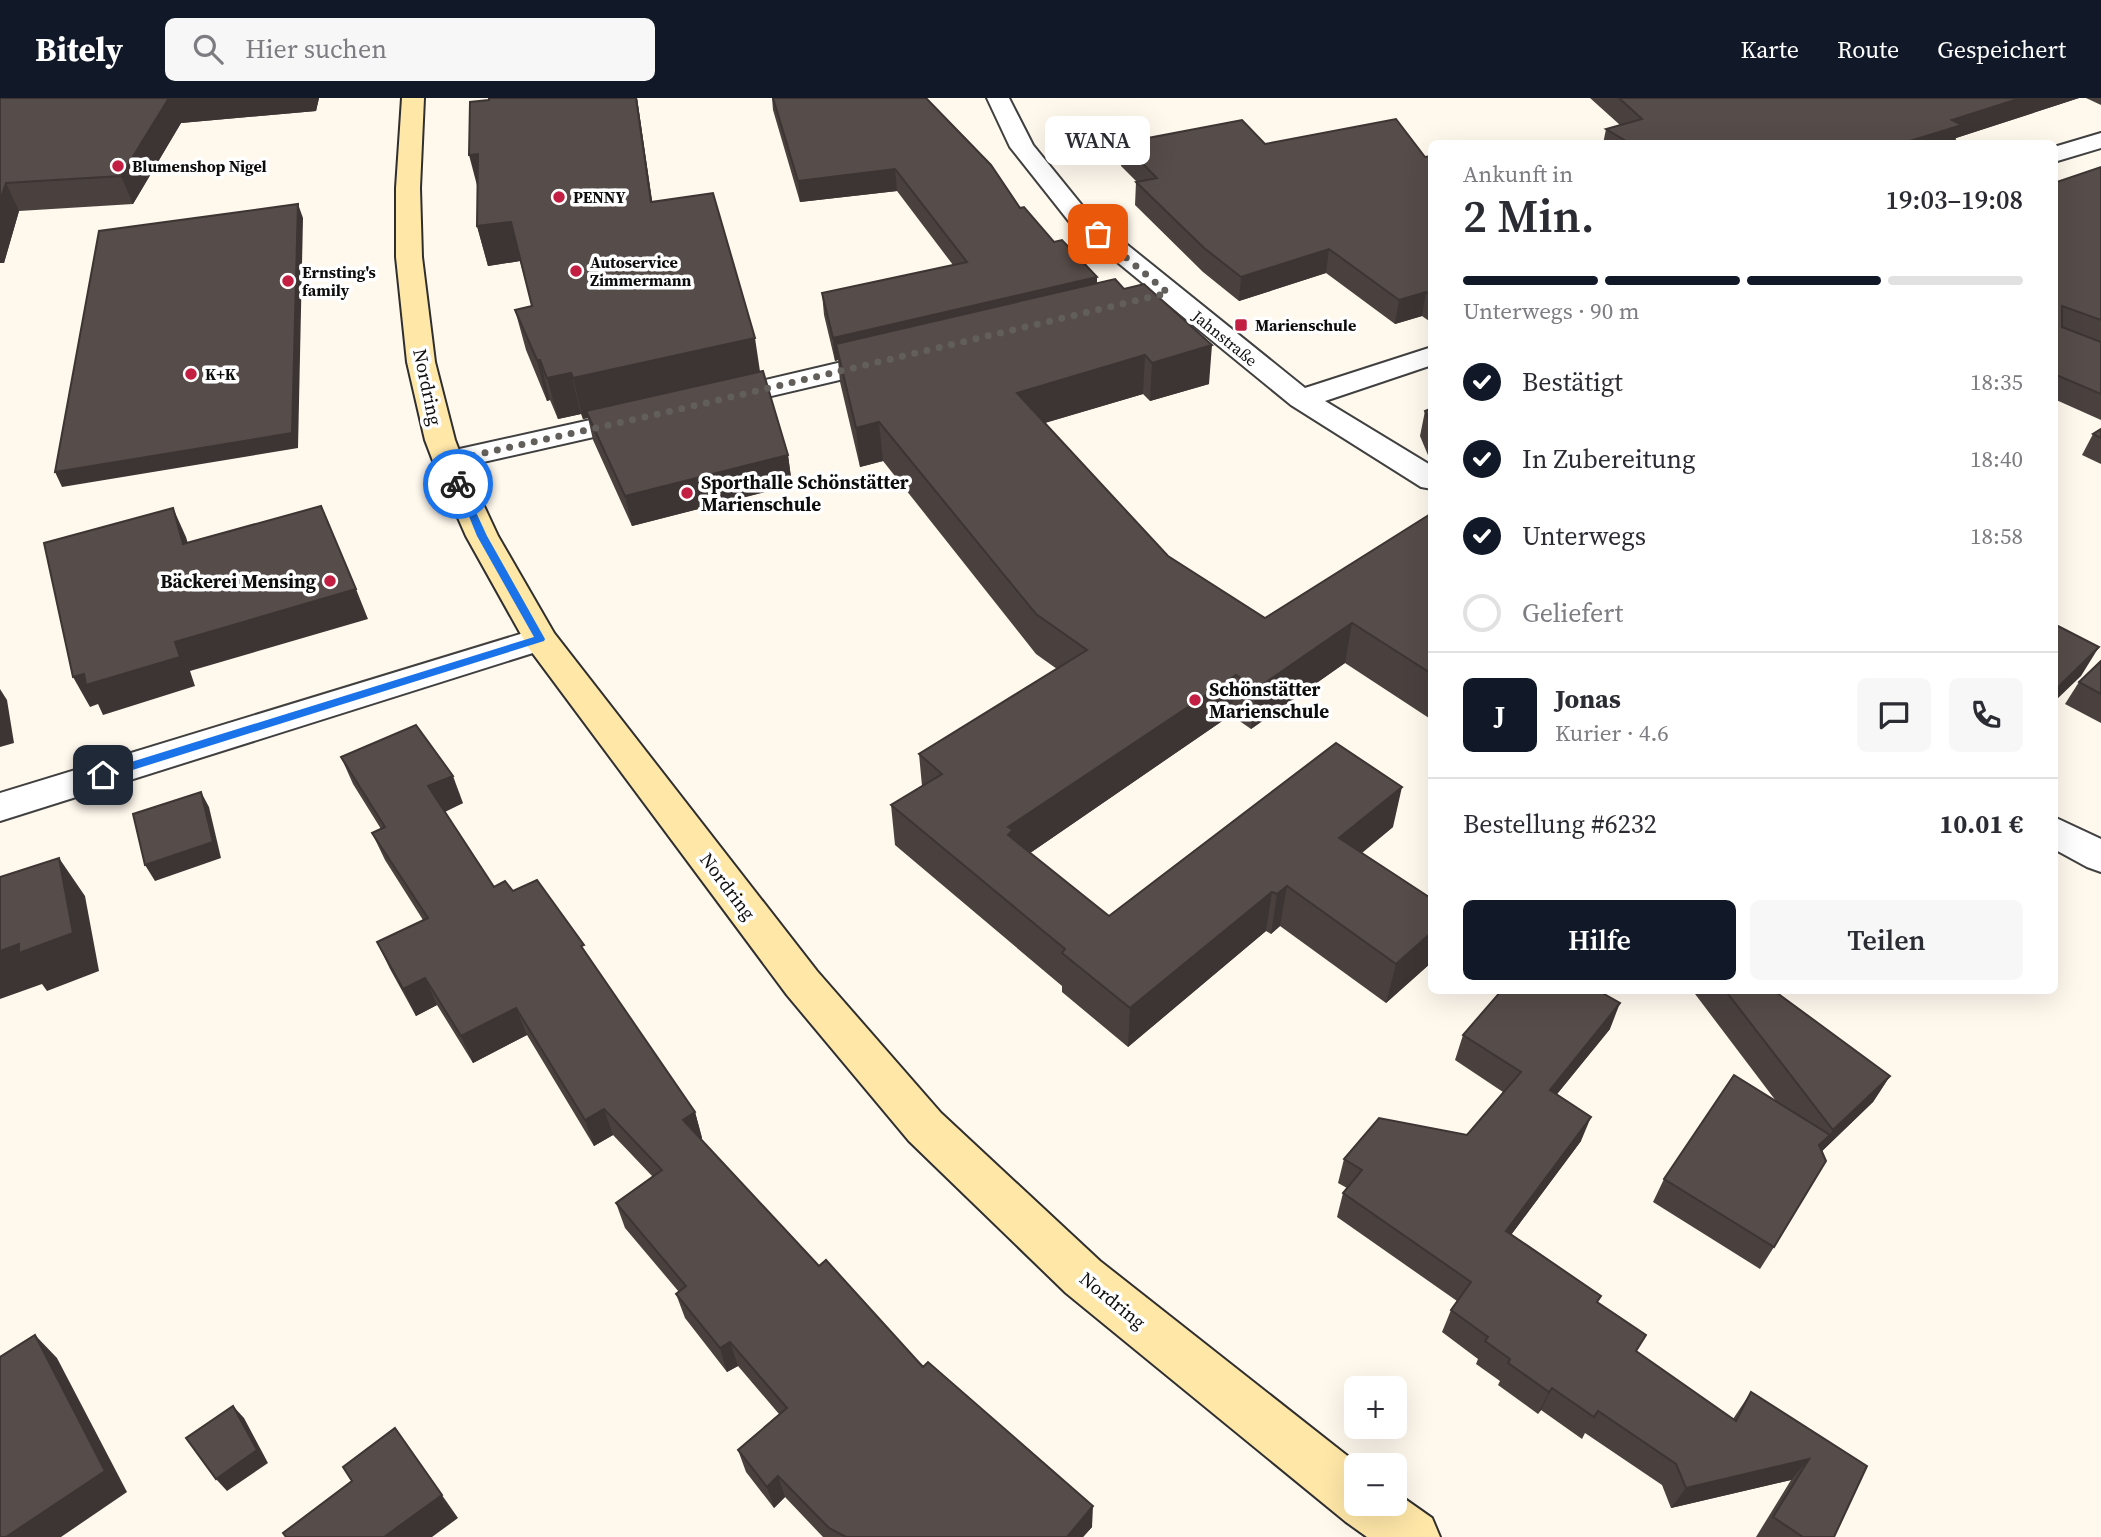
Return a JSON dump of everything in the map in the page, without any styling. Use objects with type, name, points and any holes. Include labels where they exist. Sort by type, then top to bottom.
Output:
[{"type":"main road","name":"Nordring","points":[[413,98],[408,188],[409,257],[421,362],[440,440],[448,461],[482,536],[540,639],[802,982],[925,1127],[1083,1277],[1344,1486]]},
{"type":"main road","points":[[1384,1516],[1413,1537]]},
{"type":"street","name":"Jahnstraße","points":[[998,98],[1023,147],[1080,219],[1168,293],[1301,398],[1428,477]]},
{"type":"street","points":[[2058,154],[2101,140]]},
{"type":"street","points":[[1083,314],[1168,293]]},
{"type":"street","points":[[448,461],[911,355]]},
{"type":"street","points":[[1301,398],[1428,356]]},
{"type":"street","points":[[0,807],[540,639]]},
{"type":"street","points":[[2058,833],[2101,857]]},
{"type":"building","points":[[0,98],[169,98],[121,176],[6,183],[0,201]]},
{"type":"building","points":[[489,98],[636,98],[651,202],[713,193],[755,338],[573,378],[571,373],[547,378],[515,310],[532,306],[511,222],[477,226],[478,154],[469,155],[470,102]]},
{"type":"building","points":[[773,98],[926,98],[991,165],[1020,208],[1024,207],[1054,242],[1062,240],[1097,277],[833,338],[822,293],[967,262],[895,169],[798,181]]},
{"type":"building","points":[[1619,98],[2021,98],[1952,120],[1962,125],[1913,140],[1624,140],[1606,129],[1642,119]]},
{"type":"building","points":[[1396,119],[1425,157],[1428,157],[1428,293],[1399,300],[1329,249],[1241,277],[1204,248],[1136,182],[1157,178],[1122,143],[1242,120],[1265,144]]},
{"type":"building","points":[[2101,167],[2101,320],[2062,306],[2062,327],[2101,342],[2101,394],[2058,376],[2058,182]]},
{"type":"building","name":"K+K","points":[[298,204],[292,433],[55,472],[99,231]]},
{"type":"building","points":[[1115,279],[1124,289],[1144,284],[1212,345],[1152,363],[1145,355],[1017,393],[1168,556],[1265,618],[1428,516],[1428,671],[1352,623],[1256,689],[1236,675],[1008,827],[1013,830],[1008,835],[1109,916],[1336,743],[1402,787],[1339,838],[1428,896],[1428,936],[1396,964],[1287,886],[1277,894],[1272,892],[1130,1008],[1062,953],[1065,949],[891,805],[942,774],[919,754],[1087,650],[1036,614],[879,422],[856,428],[836,344]]},
{"type":"building","points":[[763,371],[788,455],[625,496],[586,411]]},
{"type":"building","points":[[2101,429],[2101,438],[2093,434]]},
{"type":"building","points":[[321,506],[356,589],[175,642],[180,657],[86,685],[84,674],[73,677],[44,543],[173,508],[183,544]]},
{"type":"building","points":[[2058,626],[2099,647],[2058,687]]},
{"type":"building","points":[[2101,661],[2101,694],[2079,682]]},
{"type":"building","points":[[416,725],[453,776],[428,786],[494,887],[505,881],[513,891],[537,880],[584,945],[581,946],[695,1112],[683,1120],[819,1266],[826,1260],[923,1367],[928,1362],[1093,1506],[1067,1537],[846,1537],[829,1528],[778,1476],[767,1487],[738,1450],[787,1408],[730,1342],[720,1348],[676,1294],[686,1286],[616,1203],[662,1170],[604,1109],[585,1120],[516,1008],[461,1036],[425,978],[403,989],[377,942],[428,918],[372,833],[385,827],[341,757]]},
{"type":"building","points":[[201,792],[213,842],[145,865],[133,814]]},
{"type":"building","points":[[59,858],[73,933],[19,953],[19,944],[0,951],[0,877]]},
{"type":"building","points":[[1499,994],[1604,994],[1620,1003],[1550,1090],[1591,1117],[1506,1231],[1601,1296],[1597,1302],[1646,1335],[1636,1351],[1736,1421],[1751,1392],[1867,1466],[1834,1537],[1803,1537],[1773,1517],[1809,1459],[1686,1488],[1676,1464],[1598,1411],[1594,1417],[1552,1388],[1549,1392],[1508,1363],[1510,1359],[1485,1341],[1488,1337],[1451,1310],[1471,1282],[1343,1193],[1362,1170],[1344,1159],[1379,1118],[1467,1135],[1521,1072],[1463,1035]]},
{"type":"building","points":[[1728,994],[1778,994],[1890,1076],[1833,1130]]},
{"type":"building","points":[[1734,1075],[1830,1135],[1819,1145],[1826,1161],[1774,1247],[1664,1179]]},
{"type":"building","points":[[35,1335],[105,1471],[6,1537],[0,1537],[0,1357]]},
{"type":"building","points":[[233,1406],[257,1450],[216,1479],[186,1438]]},
{"type":"building","points":[[395,1428],[442,1495],[384,1537],[286,1537],[283,1533],[352,1481],[343,1467]]},
{"type":"way so far","points":[[458,484],[448,461],[685,408],[1168,293],[1098,234]]},
{"type":"place","name":"Blumenshop Nigel","points":[[118,166]]},
{"type":"place","name":"PENNY","points":[[559,197]]},
{"type":"place","name":"WANA","points":[[1098,234]]},
{"type":"place","name":"Autoservice Zimmermann","points":[[576,271]]},
{"type":"place","name":"Ernsting's family","points":[[288,281]]},
{"type":"place","name":"Marienschule","points":[[1241,325]]},
{"type":"place","name":"K+K","points":[[191,374]]},
{"type":"place","name":"Sporthalle Schönstätter Marienschule","points":[[687,493]]},
{"type":"place","name":"Bäckerei Mensing","points":[[330,581]]},
{"type":"place","name":"Schönstätter Marienschule","points":[[1195,700]]},
{"type":"route","points":[[103,775],[540,639],[482,536],[458,484]]}]
